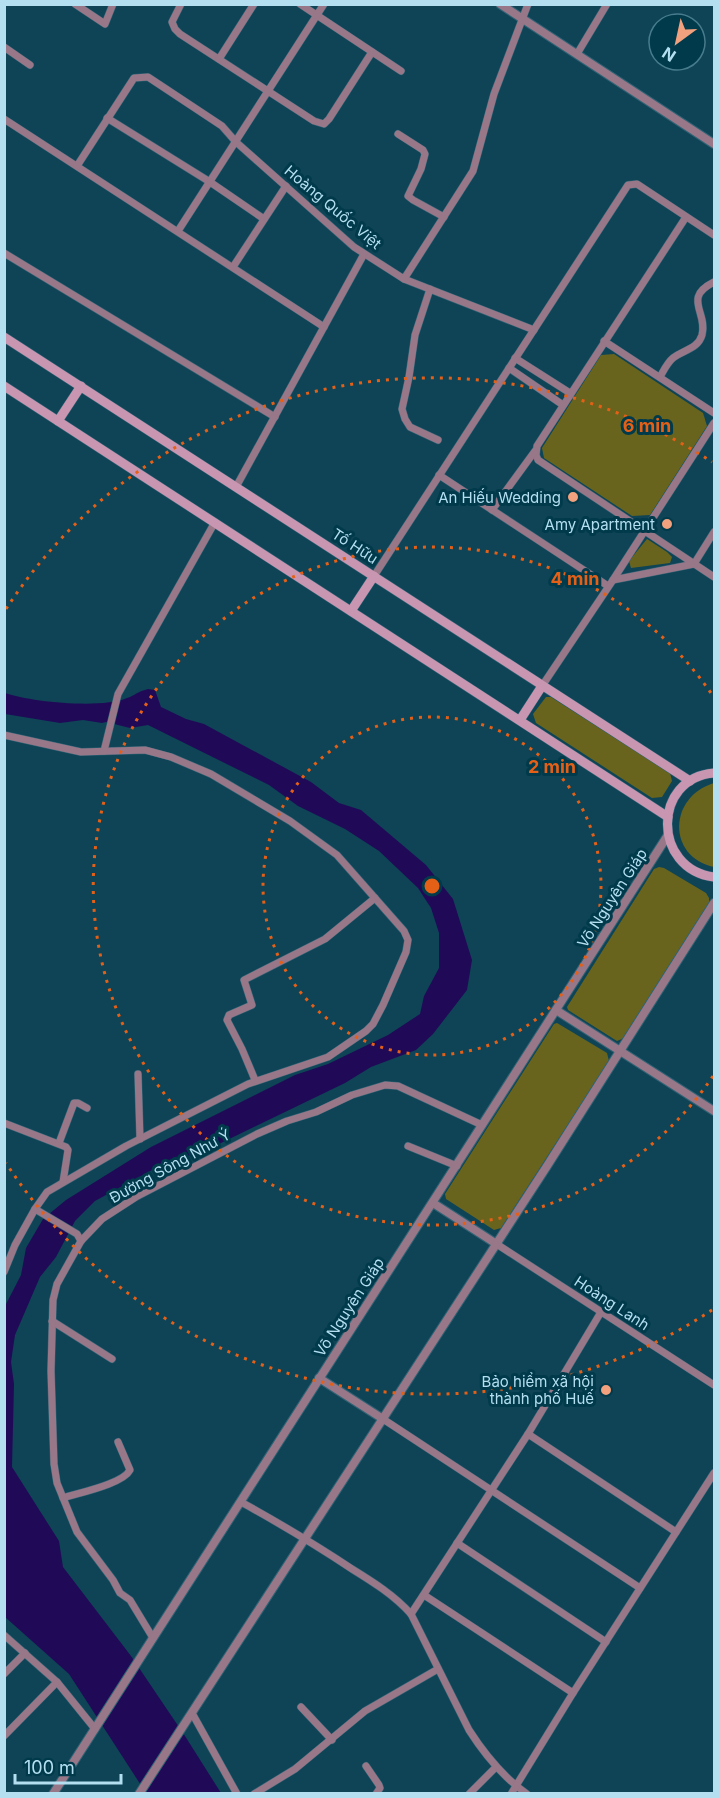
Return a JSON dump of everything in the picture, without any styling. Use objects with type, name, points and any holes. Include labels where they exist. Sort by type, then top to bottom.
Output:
[{"type":"main road","name":"Tố Hữu","points":[[4,337],[690,781]]},
{"type":"main road","points":[[4,386],[668,817]]},
{"type":"main road","points":[[58,421],[81,386]]},
{"type":"main road","points":[[351,611],[374,576]]},
{"type":"main road","points":[[520,720],[542,686]]},
{"type":"main road","points":[[713,771],[690,781],[673,800],[668,817],[668,835],[676,854],[683,862],[701,874],[714,877]]},
{"type":"street","points":[[75,4],[105,24],[114,4]]},
{"type":"street","points":[[181,4],[172,22],[175,29],[314,121],[324,124],[372,52]]},
{"type":"street","points":[[219,59],[254,4]]},
{"type":"street","points":[[300,4],[401,71]]},
{"type":"street","points":[[178,231],[324,4]]},
{"type":"street","points":[[500,4],[714,144]]},
{"type":"street","points":[[404,279],[473,171],[494,94],[528,4]]},
{"type":"street","points":[[577,54],[607,4]]},
{"type":"street","points":[[4,47],[30,64]]},
{"type":"street","name":"Hoàng Quốc Việt","points":[[107,118],[134,78],[148,77],[222,126],[236,142],[364,254],[404,279],[534,330]]},
{"type":"street","points":[[4,118],[324,327]]},
{"type":"street","points":[[77,166],[107,118],[210,182],[264,219]]},
{"type":"street","points":[[398,134],[425,152],[421,169],[408,196],[444,217]]},
{"type":"street","points":[[374,576],[628,185],[637,184],[714,235]]},
{"type":"street","points":[[233,267],[286,186]]},
{"type":"street","points":[[492,510],[535,451],[570,393],[686,217]]},
{"type":"street","points":[[4,253],[275,417]]},
{"type":"street","points":[[236,487],[364,254]]},
{"type":"street","points":[[660,377],[672,359],[693,348],[700,340],[703,329],[698,308],[699,296],[706,286],[714,282]]},
{"type":"street","points":[[430,289],[415,335],[410,377],[402,409],[410,427],[438,440]]},
{"type":"street","points":[[604,341],[714,413]]},
{"type":"street","points":[[515,358],[570,393]]},
{"type":"street","points":[[509,368],[563,405]]},
{"type":"street","points":[[542,686],[714,423]]},
{"type":"street","points":[[535,451],[538,460],[714,577]]},
{"type":"street","points":[[439,475],[611,583],[694,564],[714,532]]},
{"type":"street","points":[[104,751],[118,694],[215,522]]},
{"type":"street","points":[[4,735],[81,752],[145,750],[160,753],[210,774],[290,821],[337,855],[404,931],[408,946],[373,1024],[366,1031],[328,1057],[255,1080],[140,1138],[47,1192],[15,1245],[4,1272]]},
{"type":"street","name":"Võ Nguyên Giáp","points":[[53,1794],[668,835]]},
{"type":"street","points":[[255,1080],[242,1048],[226,1020],[229,1015],[252,1005],[244,981],[325,939],[375,898]]},
{"type":"street","points":[[140,1792],[383,1419],[714,903]]},
{"type":"street","points":[[556,1010],[714,1111]]},
{"type":"street","points":[[138,1074],[140,1138]]},
{"type":"street","name":"Đường Sông Như Ý","points":[[153,1638],[130,1600],[120,1593],[113,1580],[76,1532],[57,1483],[54,1464],[51,1371],[52,1321],[57,1284],[79,1237],[136,1197],[257,1134],[316,1112],[352,1095],[385,1085],[398,1086],[483,1125]]},
{"type":"street","points":[[59,1143],[74,1103],[78,1102],[87,1108]]},
{"type":"street","points":[[4,1123],[59,1143],[68,1150],[63,1182]]},
{"type":"street","points":[[408,1146],[457,1166]]},
{"type":"street","points":[[433,1203],[495,1243]]},
{"type":"street","points":[[38,1210],[79,1237]]},
{"type":"street","name":"Hoàng Lanh","points":[[495,1243],[714,1385]]},
{"type":"street","points":[[411,1614],[528,1434],[601,1312]]},
{"type":"street","points":[[52,1321],[112,1359]]},
{"type":"street","points":[[320,1378],[640,1588]]},
{"type":"street","points":[[528,1434],[676,1532]]},
{"type":"street","points":[[63,1498],[117,1481],[128,1474],[130,1470],[118,1442]]},
{"type":"street","points":[[511,1794],[714,1473]]},
{"type":"street","points":[[241,1502],[305,1539],[381,1588],[411,1614],[480,1748],[515,1786],[527,1794]]},
{"type":"street","points":[[457,1543],[606,1642]]},
{"type":"street","points":[[424,1595],[573,1693]]},
{"type":"street","points":[[4,1635],[57,1682],[95,1728]]},
{"type":"street","points":[[4,1674],[25,1653]]},
{"type":"street","points":[[254,1794],[295,1769],[365,1711],[438,1669]]},
{"type":"street","points":[[4,1737],[57,1682]]},
{"type":"street","points":[[301,1707],[332,1740]]},
{"type":"street","points":[[190,1716],[237,1794]]},
{"type":"street","points":[[366,1766],[379,1785],[380,1788],[376,1794]]},
{"type":"street","points":[[469,1794],[496,1767]]},
{"type":"shaded area","points":[[614,354],[703,413],[707,426],[650,515],[632,516],[544,458],[542,448],[601,355]]},
{"type":"shaded area","points":[[647,539],[672,557],[670,563],[631,568],[629,561]]},
{"type":"shaded area","points":[[148,689],[155,690],[161,707],[186,719],[204,724],[311,782],[339,803],[361,810],[426,865],[453,899],[472,960],[467,990],[433,1034],[416,1050],[371,1067],[345,1083],[219,1144],[152,1170],[95,1201],[75,1221],[56,1257],[40,1277],[15,1335],[11,1362],[14,1384],[12,1467],[59,1541],[63,1567],[131,1656],[221,1793],[146,1793],[69,1674],[5,1617],[4,1308],[21,1275],[26,1248],[43,1219],[66,1200],[151,1147],[295,1075],[328,1064],[388,1035],[420,1014],[424,996],[439,968],[439,933],[431,908],[418,888],[379,851],[345,829],[298,806],[269,785],[148,725],[130,728],[106,722],[83,720],[60,723],[5,714],[5,693],[31,699],[84,704],[116,701]]},
{"type":"shaded area","points":[[546,697],[551,697],[670,773],[672,781],[662,797],[652,798],[536,723],[533,714]]},
{"type":"shaded area","points":[[714,783],[714,867],[699,861],[688,852],[681,840],[679,826],[681,813],[688,801],[699,790]]},
{"type":"shaded area","points":[[659,867],[706,893],[709,898],[709,907],[624,1038],[617,1041],[568,1010],[567,1007],[654,869]]},
{"type":"shaded area","points":[[557,1023],[607,1053],[609,1061],[501,1228],[494,1230],[446,1199],[445,1194],[554,1024]]},
{"type":"place","name":"An Hiếu Wedding","points":[[573,497]]},
{"type":"place","name":"Amy Apartment","points":[[667,524]]},
{"type":"place","name":"Bảo hiểm xã hội thành phố Huế","points":[[606,1390]]}]
